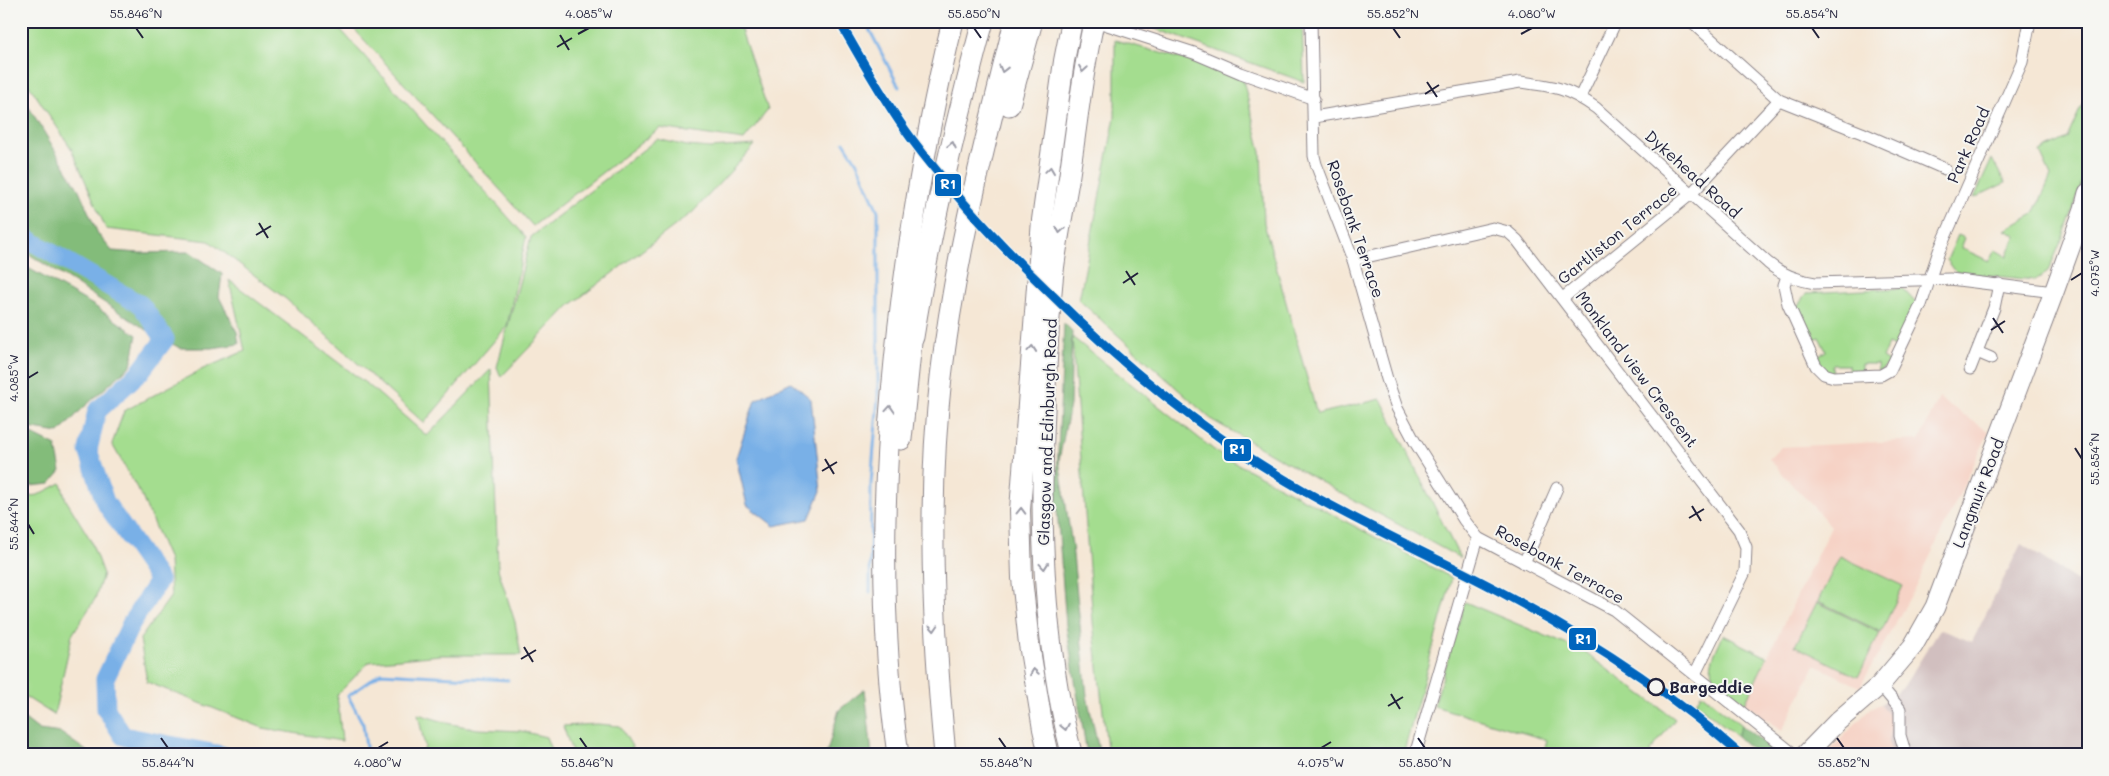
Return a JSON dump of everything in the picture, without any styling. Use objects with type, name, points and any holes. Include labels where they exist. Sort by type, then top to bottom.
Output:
[{"type":"highway","points":[[898,755],[890,675],[885,591],[885,485],[890,407],[902,300],[922,164],[953,21]]},
{"type":"highway","points":[[909,755],[898,637],[896,582],[897,497],[919,246],[935,144],[958,21]]},
{"type":"highway","points":[[911,348],[928,250],[962,101],[983,21]]},
{"type":"highway","points":[[944,755],[934,632],[933,590],[934,468],[941,376],[958,272],[980,162],[1015,21]]},
{"type":"highway","points":[[933,590],[943,459],[960,323],[989,179],[1032,21]]},
{"type":"highway","name":"Glasgow and Edinburgh Road","points":[[1049,755],[1029,644],[1022,578],[1020,510],[1042,220],[1064,61],[1072,21]]},
{"type":"highway","name":"Glasgow and Edinburgh Road","points":[[1072,755],[1056,676],[1048,617],[1043,553],[1043,435],[1054,267],[1069,176],[1084,64],[1095,21]]},
{"type":"main road","name":"Langmuir Road","points":[[1805,755],[1838,721],[1880,685],[1913,646],[1935,607],[2054,292],[2088,193]]},
{"type":"street","points":[[1095,21],[1145,39],[1194,53],[1241,73],[1314,99]]},
{"type":"street","name":"Rosebank Terrace","points":[[1312,21],[1315,160],[1353,260],[1387,379],[1398,408],[1415,442],[1464,520],[1478,538],[1614,610],[1795,755]]},
{"type":"street","points":[[1580,97],[1616,21]]},
{"type":"street","points":[[1691,21],[1779,100],[1945,169]]},
{"type":"street","name":"Park Road","points":[[1787,276],[1784,285],[1788,304],[1816,366],[1824,374],[1834,376],[1881,375],[1890,370],[1921,305],[1938,251],[2022,62],[2030,21]]},
{"type":"street","name":"Dykehead Road","points":[[1314,117],[1520,82],[1554,86],[1580,97],[1596,108],[1775,268],[1787,276],[1815,283],[1928,279],[1999,284],[2054,292]]},
{"type":"street","name":"Gartliston Terrace","points":[[1563,298],[1691,194],[1779,100]]},
{"type":"street","name":"Monkland view Crescent","points":[[1353,260],[1493,228],[1508,232],[1517,240],[1739,530],[1746,547],[1745,572],[1695,674]]},
{"type":"street","points":[[1970,369],[1994,308],[1999,284]]},
{"type":"street","points":[[1977,352],[1991,358]]},
{"type":"street","points":[[1524,563],[1557,488]]},
{"type":"street","points":[[1414,755],[1478,538]]},
{"type":"street","points":[[1880,685],[1900,709],[1900,736],[1906,755]]},
{"type":"shaded area","points":[[1939,398],[1989,432],[1915,588],[1860,687],[1815,665],[1782,731],[1745,703],[1831,526],[1769,459],[1781,447],[1919,440]]},
{"type":"shaded area","points":[[2021,544],[2088,588],[2088,755],[1893,755],[1888,742],[1892,719],[1881,704],[1904,686],[1940,629],[1972,642]]},
{"type":"shaded area","points":[[1881,704],[1892,719],[1888,742],[1893,755],[1825,755],[1870,709]]},
{"type":"green space","points":[[21,21],[333,21],[526,237],[507,326],[424,423],[286,299],[209,241],[106,229],[71,148],[21,73]]},
{"type":"green space","points":[[347,21],[738,21],[768,110],[744,140],[660,128],[533,226]]},
{"type":"green space","points":[[1134,21],[1302,21],[1304,82]]},
{"type":"green space","points":[[1115,40],[1242,76],[1261,152],[1264,223],[1317,414],[1381,399],[1460,558],[1212,420],[1079,300],[1115,117]]},
{"type":"green space","points":[[2088,92],[2089,136],[2086,165],[2072,213],[2047,273],[2035,280],[1956,272],[1947,260],[1958,235],[1965,238],[1961,248],[1989,261],[1995,250],[2007,256],[2016,236],[2005,230],[2034,214],[2051,176],[2040,152],[2067,138]]},
{"type":"green space","points":[[21,94],[79,190],[98,234],[112,251],[140,253],[190,252],[222,274],[219,297],[237,332],[239,344],[212,348],[180,348],[150,332],[21,249]]},
{"type":"green space","points":[[657,139],[687,146],[710,148],[755,145],[693,212],[569,306],[501,377],[497,367],[531,237]]},
{"type":"green space","points":[[1992,159],[2005,183],[1974,198]]},
{"type":"green space","points":[[21,264],[93,305],[137,335],[131,365],[83,408],[59,433],[21,427]]},
{"type":"green space","points":[[229,280],[372,388],[427,436],[491,369],[498,569],[515,622],[521,655],[440,655],[369,662],[337,695],[342,741],[263,728],[147,682],[140,639],[171,596],[169,560],[142,497],[112,444],[124,411],[203,369],[245,351]]},
{"type":"green space","points":[[1902,288],[1916,303],[1897,348],[1888,344],[1882,358],[1890,363],[1878,372],[1877,364],[1861,364],[1861,374],[1849,374],[1848,365],[1832,365],[1833,375],[1826,373],[1817,356],[1826,351],[1819,337],[1810,341],[1795,309],[1807,293]]},
{"type":"green space","points":[[1064,323],[1072,331],[1070,405],[1059,460],[1072,545],[1087,696],[1100,755],[1088,755],[1086,748],[1066,625],[1056,496]]},
{"type":"green space","points":[[1072,337],[1219,454],[1452,578],[1403,755],[1112,755],[1107,748],[1093,622]]},
{"type":"green space","points":[[21,434],[32,434],[56,446],[61,471],[50,484],[21,487]]},
{"type":"green space","points":[[61,483],[66,500],[90,539],[103,574],[95,599],[72,635],[54,715],[21,694],[21,497],[38,495]]},
{"type":"green space","points":[[1840,556],[1903,586],[1881,632],[1818,601]]},
{"type":"green space","points":[[1465,602],[1584,652],[1675,719],[1650,752],[1653,755],[1543,755],[1547,740],[1434,706]]},
{"type":"green space","points":[[1817,602],[1880,633],[1858,677],[1795,646]]},
{"type":"green space","points":[[1723,635],[1767,657],[1745,703],[1723,687],[1713,675],[1711,668],[1713,660]]},
{"type":"green space","points":[[865,689],[872,755],[826,755],[839,710]]},
{"type":"green space","points":[[1701,693],[1741,725],[1737,736],[1696,703]]},
{"type":"green space","points":[[418,714],[451,724],[478,729],[521,731],[546,737],[553,755],[422,755],[425,747]]},
{"type":"green space","points":[[21,716],[39,730],[61,733],[92,755],[21,755]]},
{"type":"green space","points":[[597,724],[620,726],[637,755],[573,755],[563,726]]},
{"type":"green space","points":[[1741,725],[1778,755],[1758,755],[1737,736]]},
{"type":"water","points":[[791,382],[811,399],[821,491],[809,519],[774,526],[747,505],[736,458],[755,400]]},
{"type":"waterway","points":[[865,21],[899,87]]},
{"type":"waterway","points":[[844,142],[857,163],[878,211],[878,397],[871,484],[870,592]]},
{"type":"waterway","points":[[21,235],[141,305],[165,339],[140,372],[97,411],[88,450],[105,502],[159,580],[132,622],[105,679],[106,709],[123,736],[222,755]]},
{"type":"waterway","points":[[367,755],[363,724],[348,696],[381,673],[508,680]]},
{"type":"transit line","name":"R1","points":[[839,21],[901,124],[959,198],[1012,255],[1078,320],[1170,401],[1236,449],[1306,492],[1461,571],[1572,632],[1688,710],[1741,755]]},
{"type":"place","name":"Bargeddie","points":[[1656,687]]}]
